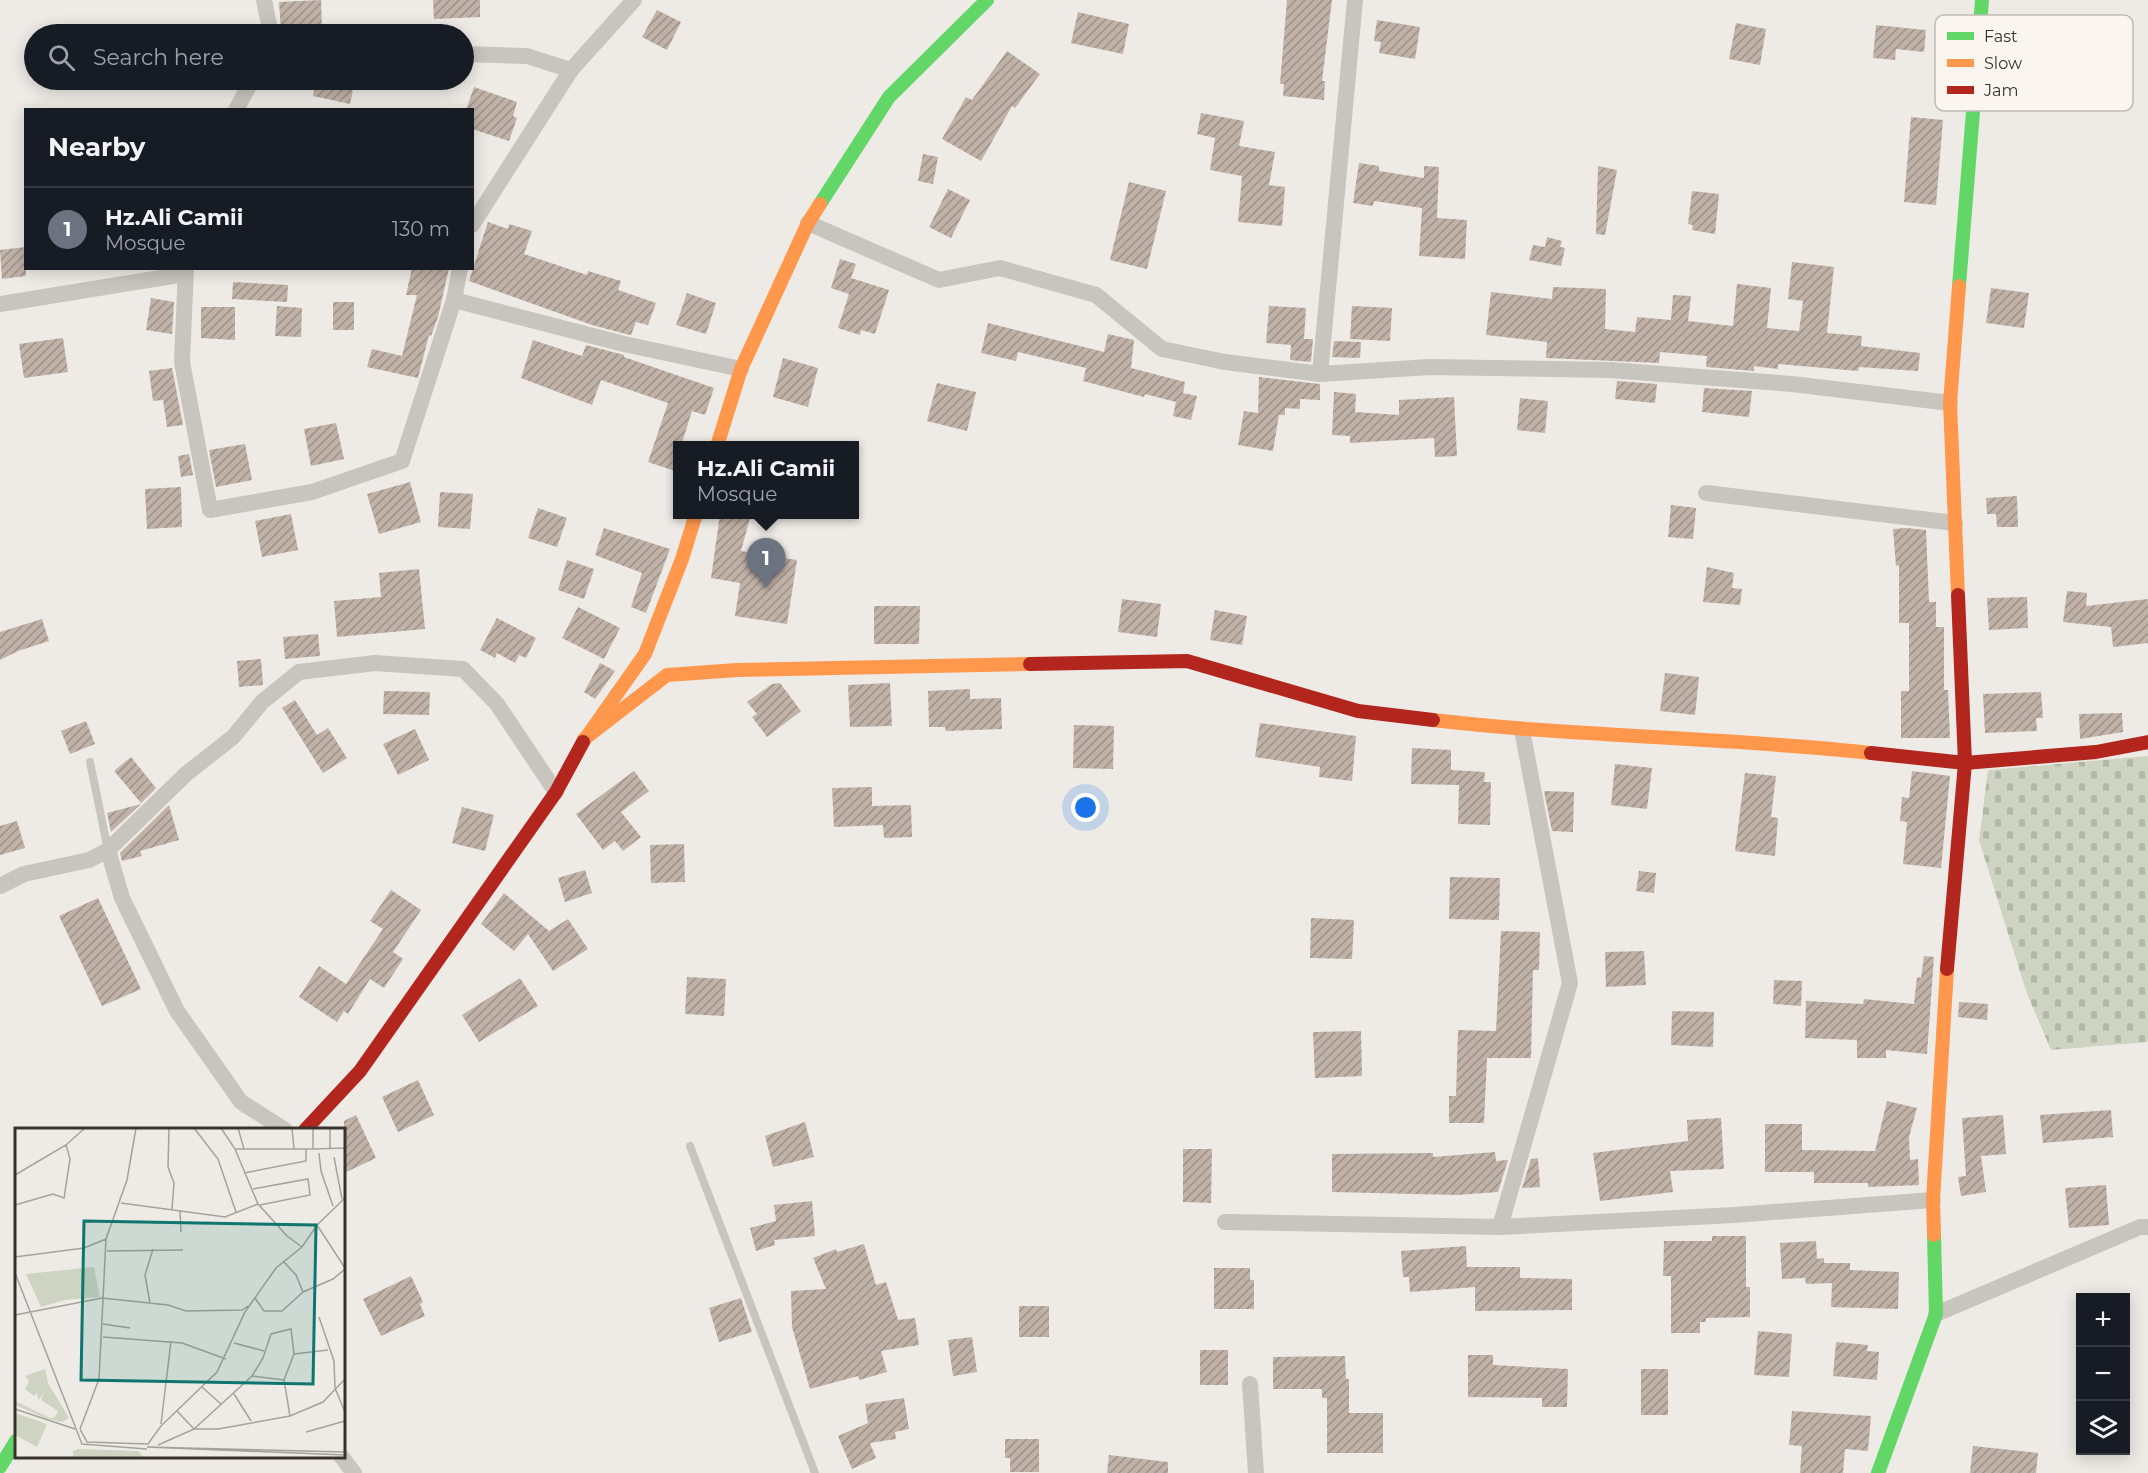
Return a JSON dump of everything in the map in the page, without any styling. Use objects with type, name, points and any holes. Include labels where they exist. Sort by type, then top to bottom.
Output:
[{"type":"street","points":[[264,0],[269,24]]},
{"type":"street","points":[[474,222],[571,70],[634,0]]},
{"type":"street","points":[[719,441],[741,369],[808,223],[889,98],[987,0]]},
{"type":"street","points":[[1320,374],[1355,0]]},
{"type":"street","points":[[1981,15],[1982,0]]},
{"type":"street","points":[[474,54],[527,56],[571,70]]},
{"type":"street","points":[[237,108],[247,90]]},
{"type":"street","points":[[1878,1473],[1936,1314],[1933,1200],[1945,992],[1965,763],[1950,403],[1973,111]]},
{"type":"street","points":[[808,223],[939,280],[1000,268],[1096,295],[1162,349],[1225,362],[1320,374],[1430,367],[1610,370],[1792,384],[1950,403]]},
{"type":"street","points":[[0,304],[186,272],[182,362],[210,510],[312,492],[402,461],[454,300],[460,270]]},
{"type":"street","points":[[454,300],[624,344],[741,369]]},
{"type":"street","points":[[1707,493],[1955,523]]},
{"type":"street","points":[[307,1128],[360,1071],[556,792],[584,739],[645,654],[682,559],[694,519]]},
{"type":"street","points":[[584,739],[667,675],[737,670],[1187,661],[1358,711],[1521,730],[1800,745],[1965,763],[2096,752],[2148,742]]},
{"type":"street","points":[[0,886],[24,874],[89,860],[108,850],[186,774],[233,737],[262,702],[299,672],[375,663],[463,669],[497,704],[556,792]]},
{"type":"street","points":[[1500,1227],[1570,982],[1521,730]]},
{"type":"street","points":[[108,850],[122,898],[177,1011],[241,1102],[282,1128]]},
{"type":"street","points":[[1225,1222],[1500,1227],[1734,1215],[1933,1200]]},
{"type":"street","points":[[1936,1314],[2140,1227],[2148,1227]]},
{"type":"street","points":[[1250,1384],[1256,1473]]},
{"type":"street","points":[[0,1467],[15,1443]]},
{"type":"street","points":[[343,1458],[354,1473]]},
{"type":"lane","points":[[90,762],[108,850]]},
{"type":"lane","points":[[690,1146],[815,1473]]},
{"type":"green space","points":[[2148,756],[2148,1042],[2051,1050],[2026,991],[1979,840],[1988,770]]},
{"type":"building","points":[[321,0],[322,24],[280,24],[279,2]]},
{"type":"building","points":[[433,0],[480,0],[480,17],[434,19]]},
{"type":"building","points":[[1287,0],[1332,0],[1322,81],[1325,81],[1324,100],[1283,96],[1284,84],[1280,84]]},
{"type":"building","points":[[657,10],[681,22],[667,50],[642,37]]},
{"type":"building","points":[[1078,12],[1129,24],[1123,54],[1071,43]]},
{"type":"building","points":[[1377,20],[1420,27],[1415,59],[1379,53],[1381,42],[1374,41]]},
{"type":"building","points":[[1736,23],[1766,29],[1760,65],[1729,59]]},
{"type":"building","points":[[1876,25],[1926,30],[1924,52],[1896,49],[1895,60],[1873,58]]},
{"type":"building","points":[[1007,51],[1040,74],[1015,108],[1012,106],[981,161],[942,139],[966,97],[972,100]]},
{"type":"building","points":[[474,87],[517,102],[513,116],[517,118],[509,141],[474,130],[474,108],[467,108]]},
{"type":"building","points":[[314,90],[353,90],[350,104],[313,96]]},
{"type":"building","points":[[1201,113],[1244,121],[1239,146],[1275,152],[1269,185],[1285,187],[1282,226],[1238,222],[1242,176],[1210,170],[1215,138],[1197,134]]},
{"type":"building","points":[[1911,117],[1943,120],[1936,205],[1904,202]]},
{"type":"building","points":[[923,154],[938,157],[933,184],[918,181]]},
{"type":"building","points":[[1359,163],[1379,166],[1379,171],[1424,178],[1424,166],[1439,167],[1437,218],[1467,220],[1465,259],[1419,256],[1422,208],[1374,201],[1373,206],[1353,203]]},
{"type":"building","points":[[1598,166],[1617,170],[1605,235],[1596,234]]},
{"type":"building","points":[[1129,182],[1166,191],[1147,269],[1110,260]]},
{"type":"building","points":[[948,189],[970,200],[951,238],[929,227]]},
{"type":"building","points":[[1692,191],[1719,194],[1715,234],[1692,230],[1693,225],[1688,224]]},
{"type":"building","points":[[488,222],[508,229],[509,224],[532,231],[524,254],[587,275],[588,271],[621,281],[618,290],[656,303],[648,325],[636,322],[631,335],[626,334],[592,325],[469,281]]},
{"type":"building","points":[[1547,237],[1562,241],[1560,247],[1565,248],[1561,266],[1529,260],[1533,245],[1545,247]]},
{"type":"building","points":[[24,247],[26,276],[2,279],[0,250]]},
{"type":"building","points":[[840,259],[856,264],[851,278],[889,290],[875,334],[861,330],[860,335],[838,328],[849,294],[831,288]]},
{"type":"building","points":[[1792,262],[1834,267],[1827,333],[1862,336],[1861,346],[1920,353],[1918,371],[1859,367],[1858,371],[1778,364],[1778,369],[1754,366],[1754,371],[1706,367],[1707,356],[1660,352],[1659,363],[1546,358],[1547,342],[1486,335],[1491,292],[1552,299],[1553,287],[1606,289],[1605,329],[1635,332],[1637,317],[1671,320],[1673,295],[1691,296],[1688,321],[1733,326],[1737,284],[1771,288],[1767,328],[1799,331],[1803,301],[1788,299]]},
{"type":"building","points":[[412,270],[449,270],[438,317],[431,336],[429,335],[418,378],[367,367],[372,349],[402,356],[417,295],[406,295]]},
{"type":"building","points":[[233,282],[288,285],[287,302],[232,299]]},
{"type":"building","points":[[1991,288],[2029,293],[2024,328],[1986,323]]},
{"type":"building","points":[[687,293],[716,303],[706,334],[676,325]]},
{"type":"building","points":[[151,298],[174,302],[172,334],[146,330]]},
{"type":"building","points":[[333,302],[354,302],[354,330],[333,330]]},
{"type":"building","points":[[277,306],[302,308],[301,337],[275,336]]},
{"type":"building","points":[[1269,306],[1306,308],[1304,339],[1313,339],[1311,362],[1290,360],[1291,345],[1266,343]]},
{"type":"building","points":[[1352,306],[1392,308],[1390,341],[1350,339]]},
{"type":"building","points":[[201,307],[235,307],[235,340],[201,338]]},
{"type":"building","points":[[988,323],[1104,352],[1108,334],[1134,340],[1131,368],[1185,382],[1183,393],[1197,396],[1191,420],[1173,416],[1176,402],[1145,394],[1144,397],[1083,381],[1086,368],[1018,352],[1016,361],[981,353]]},
{"type":"building","points":[[63,338],[68,372],[24,378],[19,344]]},
{"type":"building","points":[[533,340],[582,356],[586,345],[624,355],[624,357],[714,388],[705,415],[692,411],[683,441],[673,441],[673,470],[648,462],[668,403],[601,380],[592,405],[521,378]]},
{"type":"building","points":[[1334,341],[1361,342],[1360,358],[1332,357]]},
{"type":"building","points":[[783,358],[818,368],[808,407],[773,397]]},
{"type":"building","points":[[172,368],[183,425],[167,427],[163,400],[153,401],[149,371]]},
{"type":"building","points":[[1259,377],[1320,384],[1320,400],[1300,399],[1300,409],[1285,408],[1285,415],[1279,415],[1273,451],[1238,445],[1244,411],[1258,413]]},
{"type":"building","points":[[1617,381],[1657,384],[1655,403],[1615,399]]},
{"type":"building","points":[[937,383],[976,392],[967,431],[927,421]]},
{"type":"building","points":[[1704,388],[1752,391],[1749,417],[1702,412]]},
{"type":"building","points":[[1334,392],[1356,394],[1355,412],[1399,415],[1399,400],[1454,397],[1457,456],[1435,457],[1434,438],[1350,443],[1350,436],[1332,435]]},
{"type":"building","points":[[1520,398],[1548,401],[1545,433],[1517,430]]},
{"type":"building","points":[[336,423],[344,459],[311,466],[304,429]]},
{"type":"building","points":[[245,444],[252,480],[216,487],[209,450]]},
{"type":"building","points":[[189,454],[193,475],[181,477],[178,456]]},
{"type":"building","points":[[410,482],[421,522],[379,534],[367,494]]},
{"type":"building","points":[[181,487],[182,527],[147,529],[145,489]]},
{"type":"building","points":[[440,492],[473,494],[470,529],[438,527]]},
{"type":"building","points":[[2017,496],[2018,527],[1997,527],[1996,514],[1987,514],[1986,498]]},
{"type":"building","points":[[1671,505],[1696,508],[1693,539],[1668,537]]},
{"type":"building","points":[[538,508],[567,518],[557,547],[528,538]]},
{"type":"building","points":[[291,514],[298,550],[262,557],[255,521]]},
{"type":"building","points":[[719,519],[750,519],[741,551],[797,560],[787,624],[735,616],[740,583],[711,578]]},
{"type":"building","points":[[604,528],[670,549],[646,613],[631,607],[642,573],[595,555]]},
{"type":"building","points":[[1893,529],[1926,530],[1929,602],[1936,602],[1936,627],[1944,627],[1944,690],[1948,690],[1950,738],[1901,738],[1901,691],[1909,691],[1909,623],[1899,623],[1899,565],[1896,566]]},
{"type":"building","points":[[567,560],[594,569],[584,599],[558,590]]},
{"type":"building","points":[[1707,567],[1734,573],[1732,588],[1742,589],[1740,605],[1703,602]]},
{"type":"building","points":[[419,569],[425,629],[337,637],[334,601],[381,597],[379,573]]},
{"type":"building","points":[[2067,591],[2087,593],[2086,606],[2148,599],[2148,643],[2113,647],[2111,627],[2063,622]]},
{"type":"building","points":[[2027,597],[2028,628],[1989,630],[1987,598]]},
{"type":"building","points":[[1122,599],[1161,604],[1157,637],[1118,632]]},
{"type":"building","points":[[874,606],[920,606],[919,644],[874,644]]},
{"type":"building","points":[[578,607],[620,628],[604,659],[562,638]]},
{"type":"building","points":[[1215,610],[1247,616],[1242,645],[1210,640]]},
{"type":"building","points":[[497,618],[536,638],[526,658],[519,655],[515,663],[497,653],[495,658],[480,650]]},
{"type":"building","points":[[42,619],[49,641],[18,651],[0,660],[0,632]]},
{"type":"building","points":[[318,634],[320,656],[285,659],[283,637]]},
{"type":"building","points":[[261,659],[263,685],[239,687],[237,661]]},
{"type":"building","points":[[600,663],[615,671],[595,699],[584,692]]},
{"type":"building","points":[[1665,673],[1699,677],[1695,715],[1660,711]]},
{"type":"building","points":[[780,683],[801,711],[767,737],[752,717],[757,714],[747,702],[772,684]]},
{"type":"building","points":[[890,683],[892,726],[850,727],[848,685]]},
{"type":"building","points":[[970,689],[970,699],[1001,698],[1002,729],[946,731],[945,727],[929,727],[928,691]]},
{"type":"building","points":[[384,691],[430,692],[429,715],[383,714]]},
{"type":"building","points":[[2041,692],[2043,718],[2036,718],[2037,731],[1985,733],[1983,694]]},
{"type":"building","points":[[295,700],[317,735],[328,728],[347,758],[323,773],[282,708]]},
{"type":"building","points":[[2122,713],[2123,732],[2080,739],[2079,714]]},
{"type":"building","points":[[86,721],[95,744],[70,754],[61,731]]},
{"type":"building","points":[[1260,723],[1356,736],[1352,781],[1319,777],[1320,767],[1255,757]]},
{"type":"building","points":[[1074,725],[1114,726],[1113,769],[1073,768]]},
{"type":"building","points":[[415,729],[429,760],[398,775],[383,744]]},
{"type":"building","points":[[1412,748],[1451,750],[1451,770],[1485,772],[1484,782],[1491,782],[1490,825],[1458,824],[1459,785],[1411,784]]},
{"type":"building","points":[[131,757],[156,788],[141,803],[114,771]]},
{"type":"building","points":[[1615,764],[1652,768],[1647,809],[1611,805]]},
{"type":"building","points":[[634,771],[649,791],[621,812],[641,837],[623,851],[615,841],[603,850],[576,814]]},
{"type":"building","points":[[1912,771],[1950,776],[1941,868],[1903,864],[1907,822],[1900,821],[1902,797],[1909,798]]},
{"type":"building","points":[[1745,773],[1776,776],[1771,817],[1778,818],[1775,856],[1735,851]]},
{"type":"building","points":[[872,787],[872,806],[911,805],[912,837],[884,838],[883,825],[834,827],[832,788]]},
{"type":"building","points":[[1544,791],[1574,792],[1573,832],[1552,831]]},
{"type":"building","points":[[141,804],[111,832],[107,813]]},
{"type":"building","points":[[169,805],[179,840],[140,851],[142,856],[122,861],[120,853]]},
{"type":"building","points":[[462,807],[494,815],[485,851],[452,843]]},
{"type":"building","points":[[17,821],[25,848],[0,855],[0,826]]},
{"type":"building","points":[[684,844],[685,882],[651,883],[650,845]]},
{"type":"building","points":[[585,870],[592,893],[565,902],[558,878]]},
{"type":"building","points":[[1639,871],[1656,873],[1654,893],[1636,891]]},
{"type":"building","points":[[1450,877],[1500,878],[1499,920],[1449,919]]},
{"type":"building","points":[[391,890],[421,910],[393,952],[403,959],[384,988],[370,979],[348,1014],[344,1011],[337,1022],[299,997],[319,966],[346,984],[383,929],[370,921]]},
{"type":"building","points":[[504,893],[549,931],[568,919],[588,949],[553,971],[528,934],[514,951],[481,924]]},
{"type":"building","points":[[98,898],[141,989],[102,1006],[59,916]]},
{"type":"building","points":[[1311,918],[1354,920],[1352,959],[1310,958]]},
{"type":"building","points":[[1501,931],[1540,932],[1539,970],[1533,970],[1531,1058],[1487,1058],[1484,1123],[1449,1123],[1449,1096],[1456,1096],[1458,1030],[1496,1031]]},
{"type":"building","points":[[1644,951],[1646,985],[1606,987],[1605,952]]},
{"type":"building","points":[[1924,956],[1934,957],[1927,1054],[1886,1050],[1886,1058],[1857,1058],[1857,1040],[1805,1038],[1806,1001],[1863,1004],[1864,999],[1914,1004],[1917,977],[1921,978]]},
{"type":"building","points":[[687,977],[726,979],[724,1016],[685,1014]]},
{"type":"building","points":[[520,978],[538,1006],[479,1042],[462,1015]]},
{"type":"building","points":[[1774,980],[1802,981],[1801,1006],[1773,1004]]},
{"type":"building","points":[[1959,1002],[1988,1004],[1987,1020],[1958,1017]]},
{"type":"building","points":[[1672,1011],[1714,1012],[1713,1047],[1671,1045]]},
{"type":"building","points":[[1361,1031],[1362,1076],[1315,1078],[1313,1032]]},
{"type":"building","points":[[418,1080],[434,1115],[398,1132],[382,1097]]},
{"type":"building","points":[[1887,1101],[1917,1108],[1909,1137],[1910,1160],[1918,1159],[1919,1185],[1868,1187],[1868,1183],[1814,1183],[1814,1172],[1765,1172],[1765,1124],[1802,1124],[1802,1150],[1875,1151]]},
{"type":"building","points":[[2111,1110],[2113,1137],[2043,1143],[2040,1115]]},
{"type":"building","points":[[356,1115],[376,1158],[345,1173],[345,1128],[344,1121]]},
{"type":"building","points":[[2003,1115],[2006,1154],[1981,1156],[1986,1192],[1961,1196],[1958,1177],[1966,1176],[1962,1118]]},
{"type":"building","points":[[1721,1118],[1724,1169],[1670,1171],[1673,1192],[1600,1201],[1593,1153],[1688,1141],[1687,1120]]},
{"type":"building","points":[[805,1122],[814,1157],[773,1167],[765,1136]]},
{"type":"building","points":[[1183,1149],[1212,1149],[1211,1203],[1183,1202]]},
{"type":"building","points":[[1495,1152],[1496,1161],[1508,1160],[1498,1192],[1457,1195],[1332,1192],[1332,1154],[1433,1153],[1433,1157]]},
{"type":"building","points":[[1538,1158],[1540,1187],[1522,1188],[1531,1159]]},
{"type":"building","points":[[2106,1185],[2109,1225],[2069,1228],[2065,1188]]},
{"type":"building","points":[[812,1201],[815,1236],[774,1240],[775,1245],[756,1251],[750,1228],[776,1221],[774,1205]]},
{"type":"building","points":[[1712,1236],[1746,1236],[1746,1287],[1750,1287],[1750,1317],[1706,1318],[1706,1322],[1700,1322],[1700,1333],[1671,1333],[1671,1276],[1663,1276],[1664,1241],[1712,1241]]},
{"type":"building","points":[[1816,1241],[1817,1259],[1824,1258],[1824,1263],[1850,1263],[1850,1270],[1899,1272],[1898,1309],[1831,1307],[1832,1283],[1806,1284],[1805,1278],[1782,1279],[1780,1243]]},
{"type":"building","points":[[864,1244],[876,1285],[886,1282],[898,1320],[915,1318],[919,1345],[881,1351],[887,1372],[859,1380],[858,1376],[810,1389],[792,1327],[791,1291],[826,1289],[813,1258],[836,1249],[837,1252]]},
{"type":"building","points":[[1466,1246],[1467,1267],[1520,1267],[1520,1278],[1572,1279],[1572,1310],[1475,1311],[1475,1287],[1410,1292],[1409,1277],[1403,1277],[1401,1251]]},
{"type":"building","points":[[1214,1268],[1250,1268],[1250,1280],[1254,1280],[1254,1309],[1214,1309]]},
{"type":"building","points":[[411,1276],[423,1302],[420,1304],[425,1316],[381,1336],[363,1299]]},
{"type":"building","points":[[741,1298],[752,1332],[719,1342],[709,1308]]},
{"type":"building","points":[[1019,1306],[1049,1306],[1049,1337],[1019,1337]]},
{"type":"building","points":[[1758,1331],[1792,1334],[1789,1377],[1754,1375]]},
{"type":"building","points":[[972,1337],[977,1372],[953,1376],[948,1340]]},
{"type":"building","points":[[1836,1342],[1868,1345],[1867,1351],[1879,1352],[1877,1380],[1833,1376]]},
{"type":"building","points":[[1200,1350],[1228,1350],[1228,1385],[1200,1385]]},
{"type":"building","points":[[1468,1355],[1493,1355],[1493,1365],[1568,1369],[1567,1407],[1542,1407],[1542,1398],[1468,1397]]},
{"type":"building","points":[[1345,1356],[1346,1379],[1349,1379],[1349,1413],[1383,1413],[1383,1453],[1327,1453],[1327,1398],[1322,1398],[1322,1389],[1273,1389],[1273,1357]]},
{"type":"building","points":[[1641,1369],[1668,1369],[1668,1415],[1641,1415]]},
{"type":"building","points":[[904,1398],[909,1429],[895,1432],[896,1439],[870,1443],[876,1458],[852,1469],[838,1436],[868,1423],[865,1404]]},
{"type":"building","points":[[1792,1411],[1871,1416],[1868,1451],[1845,1449],[1843,1473],[1800,1473],[1802,1446],[1789,1445]]},
{"type":"building","points":[[1005,1439],[1039,1439],[1039,1472],[1010,1472],[1010,1458],[1005,1458]]},
{"type":"building","points":[[1973,1446],[2038,1453],[2036,1473],[1970,1473]]},
{"type":"building","points":[[1109,1455],[1168,1462],[1168,1473],[1107,1473]]},
{"type":"traffic: fast","points":[[820,204],[889,97],[987,0]]},
{"type":"traffic: fast","points":[[1981,15],[1982,0]]},
{"type":"traffic: fast","points":[[1959,286],[1973,111]]},
{"type":"traffic: fast","points":[[1878,1473],[1936,1314],[1934,1235]]},
{"type":"traffic: fast","points":[[0,1467],[15,1443]]},
{"type":"traffic: slow","points":[[719,441],[741,369],[808,223],[820,204]]},
{"type":"traffic: slow","points":[[1958,595],[1950,403],[1959,286]]},
{"type":"traffic: slow","points":[[583,742],[645,654],[682,559],[694,519]]},
{"type":"traffic: slow","points":[[584,739],[667,675],[737,670],[1030,664]]},
{"type":"traffic: slow","points":[[1433,720],[1487,726],[1761,743],[1871,753]]},
{"type":"traffic: slow","points":[[1934,1235],[1933,1200],[1947,969]]},
{"type":"traffic: jam","points":[[1947,969],[1965,763],[1958,595]]},
{"type":"traffic: jam","points":[[1030,664],[1187,661],[1358,711],[1433,720]]},
{"type":"traffic: jam","points":[[307,1128],[360,1071],[556,792],[583,742]]},
{"type":"traffic: jam","points":[[1871,753],[1965,763],[2096,752],[2148,742]]},
{"type":"place","name":"Hz.Ali Camii","points":[[766,588]]}]
